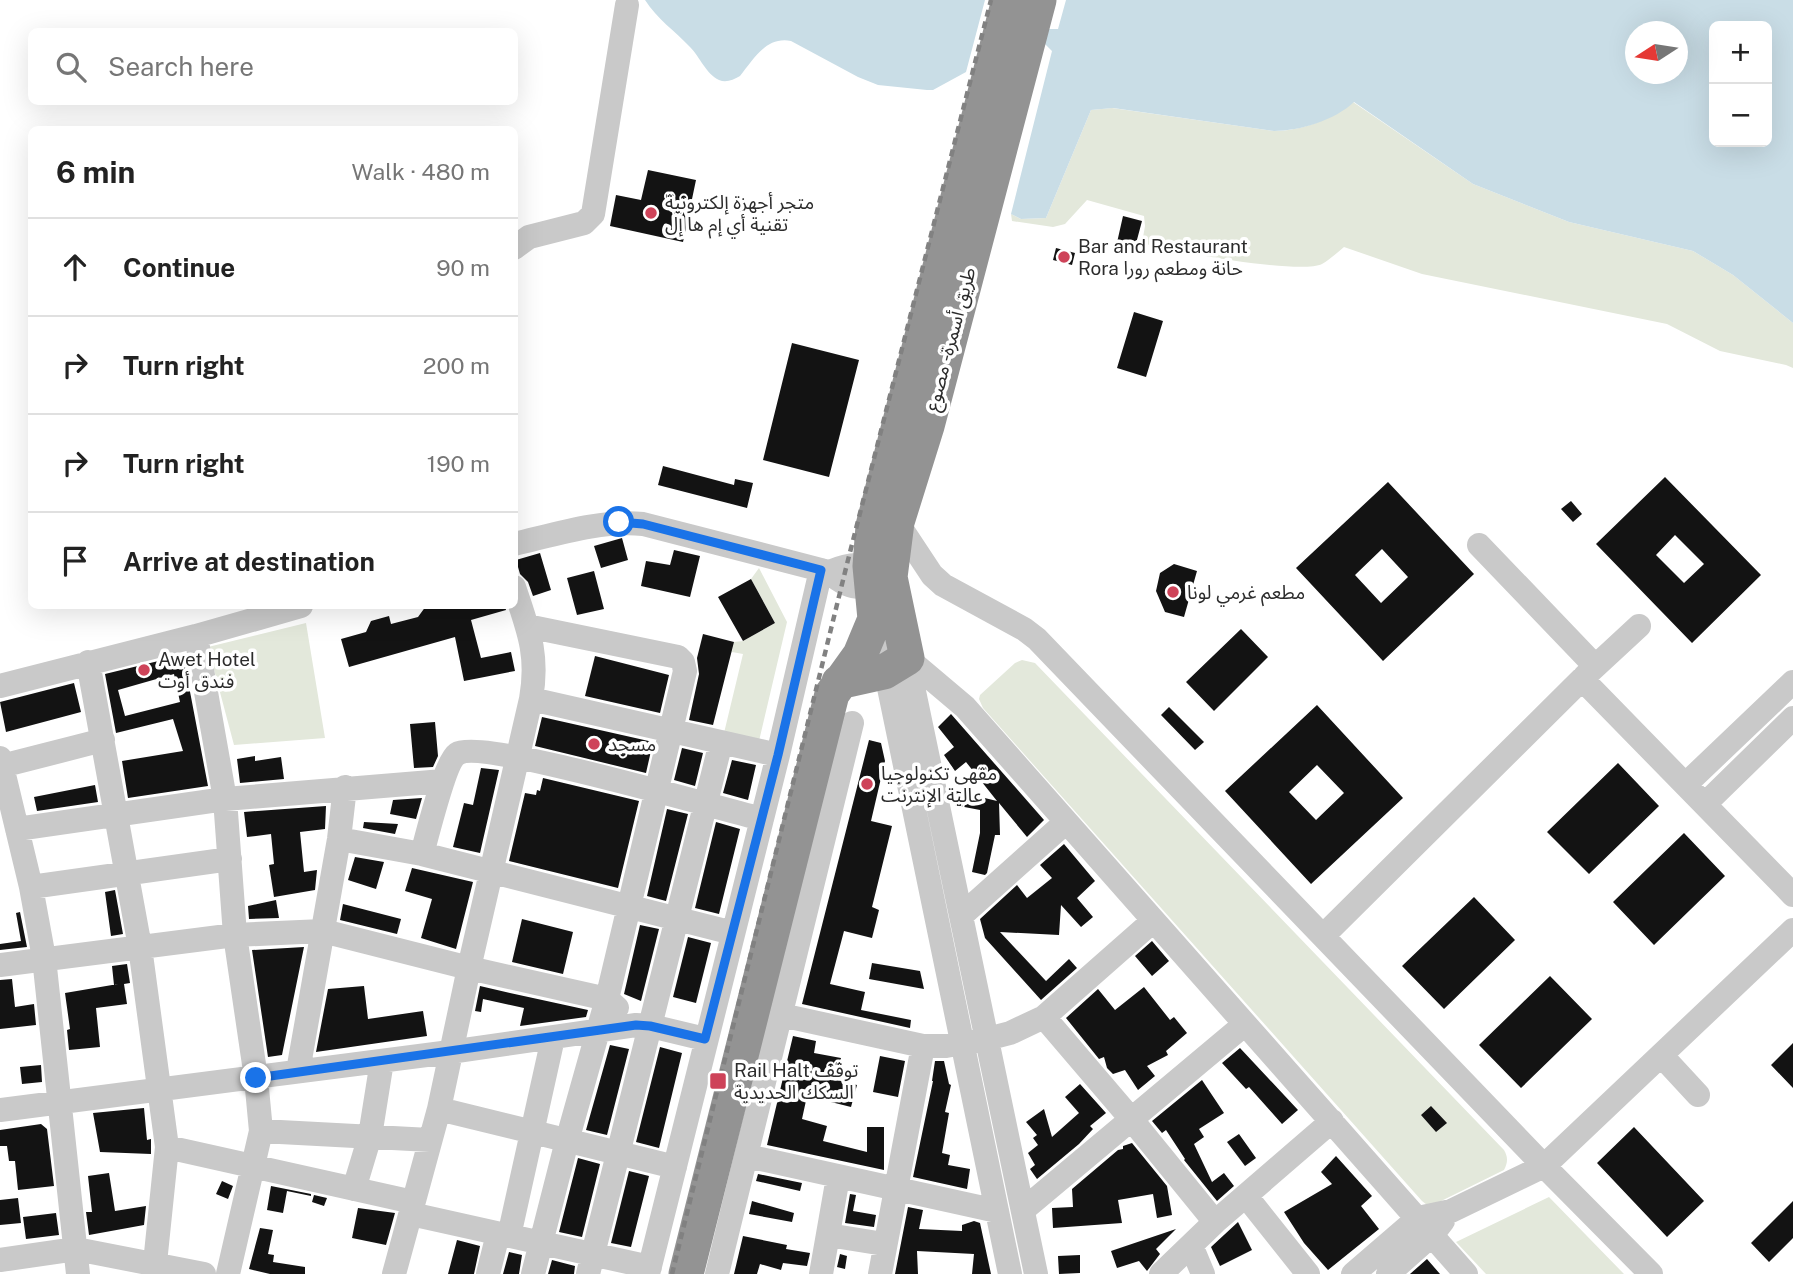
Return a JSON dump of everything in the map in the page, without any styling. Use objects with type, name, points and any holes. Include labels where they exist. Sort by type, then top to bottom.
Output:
[{"type":"highway","points":[[999,97],[1009,0]]},
{"type":"highway","points":[[686,1274],[832,694],[859,655],[876,587],[873,526],[913,422],[999,97],[1039,0]]},
{"type":"highway","name":"طريق أسمرة - مصوع","points":[[895,665],[876,587],[897,522],[913,422]]},
{"type":"highway","points":[[839,682],[895,665]]},
{"type":"street","points":[[518,245],[529,237],[584,223],[593,214],[627,5]]},
{"type":"street","points":[[897,522],[932,575],[943,585],[1024,629],[1037,639],[1651,1274]]},
{"type":"street","points":[[518,543],[601,524],[643,524],[825,571],[847,565],[876,587]]},
{"type":"street","points":[[1479,545],[1686,784],[1793,895]]},
{"type":"street","points":[[167,1147],[354,1189],[503,1235],[541,1243],[590,1264],[649,1271],[705,1039],[825,571]]},
{"type":"street","points":[[394,1274],[439,1110],[468,968],[531,699],[535,660],[518,599]]},
{"type":"street","points":[[0,686],[290,609]]},
{"type":"street","points":[[527,626],[678,657],[683,662],[685,671],[607,999],[533,1274]]},
{"type":"street","points":[[1323,936],[1588,673],[1639,626]]},
{"type":"street","points":[[195,636],[225,799],[234,935],[256,1078],[261,1131],[228,1274]]},
{"type":"street","points":[[88,662],[140,947],[167,1147],[155,1264]]},
{"type":"street","points":[[895,665],[965,707],[1466,1274]]},
{"type":"street","points":[[895,665],[962,915],[1036,1274]]},
{"type":"street","points":[[895,665],[961,1044],[1010,1274]]},
{"type":"street","points":[[1686,784],[1793,682]]},
{"type":"street","points":[[531,699],[778,755]]},
{"type":"street","points":[[1705,804],[1793,719]]},
{"type":"street","points":[[717,1274],[852,723]]},
{"type":"street","points":[[78,1274],[44,958],[32,887],[1,762],[103,740]]},
{"type":"street","points":[[590,1264],[618,1154],[643,1025],[677,919],[721,743]]},
{"type":"street","points":[[422,854],[443,781],[453,756],[461,751],[519,757],[762,819]]},
{"type":"street","points":[[17,829],[225,799],[443,781]]},
{"type":"street","points":[[298,1070],[339,839],[345,788]]},
{"type":"street","points":[[962,915],[1066,822]]},
{"type":"street","points":[[339,839],[422,854],[733,933]]},
{"type":"street","points":[[32,887],[230,859]]},
{"type":"street","points":[[781,1016],[923,1046],[961,1044],[1010,1033],[1044,1017],[1153,921]]},
{"type":"street","points":[[1353,1274],[1451,1210],[1544,1166],[1793,930]]},
{"type":"street","points":[[0,965],[234,935],[323,931],[468,968],[607,999],[643,1025]]},
{"type":"street","points":[[1044,1017],[1215,1222]]},
{"type":"street","points":[[1023,1210],[1245,1024]]},
{"type":"street","points":[[0,1110],[643,1025],[705,1039]]},
{"type":"street","points":[[488,1274],[503,1235],[553,1038]]},
{"type":"street","points":[[880,1274],[923,1046]]},
{"type":"street","points":[[1661,1055],[1698,1095]]},
{"type":"street","points":[[354,1189],[370,1136],[382,1060]]},
{"type":"street","points":[[439,1110],[675,1167]]},
{"type":"street","points":[[1161,1274],[1215,1222],[1332,1121]]},
{"type":"street","points":[[261,1131],[430,1140]]},
{"type":"street","points":[[747,1156],[997,1211]]},
{"type":"street","points":[[821,1274],[838,1177]]},
{"type":"street","points":[[1246,1196],[1308,1274]]},
{"type":"street","points":[[1388,1274],[1425,1226]]},
{"type":"street","points":[[828,1235],[884,1244]]},
{"type":"street","points":[[1191,1245],[1203,1274]]},
{"type":"street","points":[[0,1260],[76,1248],[188,1272]]},
{"type":"shaded area","points":[[1353,102],[1473,184],[1569,222],[1693,251],[1733,275],[1793,323],[1793,368],[1720,351],[1667,324],[1422,274],[1344,247],[1322,264],[1309,267],[1206,256],[1142,243],[1144,216],[1087,200],[1065,224],[1053,227],[1012,221],[1011,214],[1021,219],[1046,218],[1091,110],[1112,108],[1274,131],[1316,123]]},
{"type":"shaded area","points":[[759,568],[787,622],[759,741],[724,733],[743,654],[732,652],[734,642],[743,641],[775,623],[751,579]]},
{"type":"shaded area","points":[[306,623],[325,738],[234,745],[208,647]]},
{"type":"shaded area","points":[[1022,660],[1035,663],[1504,1150],[1507,1160],[1504,1170],[1435,1204],[1427,1205],[1422,1201],[983,708],[980,695],[1015,663]]},
{"type":"shaded area","points":[[1549,1197],[1624,1274],[1486,1274],[1456,1242]]},
{"type":"water","points":[[645,0],[985,0],[966,72],[933,90],[927,90],[878,85],[791,41],[782,40],[761,51],[740,76],[730,81],[722,81],[710,74],[690,47]]},
{"type":"water","points":[[1066,0],[1793,0],[1793,323],[1733,275],[1693,251],[1569,222],[1473,184],[1354,102],[1317,123],[1274,131],[1113,108],[1091,110],[1046,218],[1021,219],[1011,214],[1052,51],[1041,40],[1044,29],[1058,29]]},
{"type":"building","name":"متجر أجهزة إلكترونية تقنية أي إم ها إل","points":[[648,170],[696,180],[683,242],[610,226],[616,195],[641,200]]},
{"type":"building","points":[[1123,216],[1142,221],[1134,251],[1116,247]]},
{"type":"building","name":"Bar and Restaurant Rora حانة ومطعم رورا","points":[[1056,248],[1075,253],[1072,265],[1053,260]]},
{"type":"building","points":[[1134,312],[1163,321],[1146,377],[1117,368]]},
{"type":"building","points":[[792,343],[859,360],[829,477],[763,460]]},
{"type":"building","points":[[663,466],[734,485],[735,479],[753,483],[747,508],[658,485]]},
{"type":"building","points":[[1665,477],[1761,575],[1692,643],[1596,544]],"holes":[[[1675,535],[1704,564],[1684,583],[1656,555]]]},
{"type":"building","points":[[1388,482],[1474,574],[1383,661],[1296,568]],"holes":[[[1382,549],[1408,577],[1381,603],[1355,575]]]},
{"type":"building","points":[[1571,501],[1582,514],[1573,522],[1561,509]]},
{"type":"building","points":[[622,538],[628,560],[601,568],[594,546]]},
{"type":"building","points":[[674,550],[700,556],[690,597],[641,586],[646,561],[670,565]]},
{"type":"building","points":[[540,553],[551,590],[533,596],[528,582],[520,574],[518,559]]},
{"type":"building","points":[[1174,564],[1197,571],[1184,617],[1165,612],[1156,591],[1160,573]]},
{"type":"building","points":[[594,571],[604,609],[577,615],[567,578]]},
{"type":"building","points":[[751,579],[775,623],[743,641],[718,597]]},
{"type":"building","points":[[424,609],[506,609],[471,620],[481,658],[511,652],[515,671],[464,681],[455,637],[349,667],[341,639],[366,632],[371,621],[389,616],[391,624],[418,617]]},
{"type":"building","points":[[1241,629],[1268,657],[1214,711],[1186,682]]},
{"type":"building","points":[[703,634],[734,642],[713,725],[689,720],[699,674],[697,658]]},
{"type":"building","points":[[183,655],[208,786],[128,798],[122,761],[183,751],[173,719],[116,733],[105,674]],"holes":[[[174,674],[180,702],[125,716],[118,690]]]},
{"type":"building","points":[[595,656],[669,675],[660,713],[585,696]]},
{"type":"building","points":[[74,683],[81,712],[6,732],[0,702]]},
{"type":"building","points":[[1317,705],[1403,798],[1311,884],[1225,791]],"holes":[[[1317,765],[1344,793],[1316,820],[1289,792]]]},
{"type":"building","points":[[1169,707],[1204,742],[1195,750],[1161,715]]},
{"type":"building","points":[[951,714],[1044,820],[1027,837],[999,803],[1000,835],[995,835],[985,875],[972,872],[980,833],[980,810],[954,805],[956,791],[997,801],[966,762],[955,771],[944,755],[954,747],[938,727]]},
{"type":"building","name":"مسجد","points":[[542,717],[653,742],[646,773],[535,746]]},
{"type":"building","points":[[435,722],[438,756],[433,767],[414,768],[410,724]]},
{"type":"building","points":[[869,740],[881,743],[885,761],[871,821],[892,826],[872,907],[879,910],[872,938],[844,931],[830,984],[865,992],[861,1010],[911,1020],[910,1028],[802,1004]]},
{"type":"building","points":[[682,748],[703,753],[695,786],[674,780]]},
{"type":"building","points":[[255,756],[255,761],[281,757],[284,779],[240,783],[237,759]]},
{"type":"building","points":[[732,760],[756,765],[748,800],[723,793]]},
{"type":"building","points":[[1618,763],[1659,806],[1589,874],[1547,832]]},
{"type":"building","points":[[481,768],[499,770],[480,853],[453,847],[464,803],[473,805]]},
{"type":"building","points":[[543,778],[639,801],[618,888],[509,861],[525,793],[536,795],[537,790],[540,791]]},
{"type":"building","points":[[95,785],[98,802],[37,811],[34,797]]},
{"type":"building","points":[[422,798],[416,819],[390,814],[393,800]]},
{"type":"building","points":[[326,806],[325,829],[300,832],[304,872],[317,870],[315,890],[274,897],[269,865],[274,864],[271,834],[247,837],[244,812]]},
{"type":"building","points":[[667,809],[688,814],[666,901],[647,896]]},
{"type":"building","points":[[364,822],[398,824],[395,834],[363,828]]},
{"type":"building","points":[[716,822],[740,829],[719,914],[695,908]]},
{"type":"building","points":[[1684,833],[1725,876],[1654,945],[1613,902]]},
{"type":"building","points":[[1064,844],[1095,881],[1077,898],[1093,917],[1081,927],[1061,905],[1059,935],[1000,932],[1046,981],[1069,959],[1077,968],[1041,1000],[985,938],[980,919],[1017,885],[1027,898],[1052,878],[1040,865]]},
{"type":"building","points":[[355,857],[384,862],[376,889],[348,880]]},
{"type":"building","points":[[412,868],[473,882],[456,949],[421,938],[432,899],[405,891]]},
{"type":"building","points":[[115,890],[123,934],[111,936],[105,892]]},
{"type":"building","points":[[1474,897],[1515,940],[1444,1009],[1402,966]]},
{"type":"building","points":[[276,900],[279,918],[249,919],[248,906]]},
{"type":"building","points":[[343,904],[401,919],[397,934],[340,920]]},
{"type":"building","points":[[20,912],[27,947],[0,950],[0,944],[21,941],[16,913]]},
{"type":"building","points":[[522,919],[573,932],[563,974],[512,962]]},
{"type":"building","points":[[640,925],[659,929],[641,1001],[624,994]]},
{"type":"building","points":[[688,937],[711,943],[696,1003],[673,997]]},
{"type":"building","points":[[1152,941],[1169,961],[1152,976],[1135,956]]},
{"type":"building","points":[[304,947],[282,1055],[268,1057],[252,950]]},
{"type":"building","points":[[872,963],[920,971],[924,989],[869,979]]},
{"type":"building","points":[[127,964],[130,983],[124,984],[127,1004],[96,1008],[100,1047],[69,1050],[67,1030],[70,1029],[65,993],[114,985],[112,966]]},
{"type":"building","points":[[1550,976],[1592,1019],[1521,1088],[1479,1045]]},
{"type":"building","points":[[12,979],[15,1007],[34,1004],[36,1025],[0,1029],[0,980]]},
{"type":"building","points":[[364,986],[368,1019],[423,1011],[427,1036],[316,1052],[328,989]]},
{"type":"building","points":[[480,986],[588,1010],[586,1017],[520,1026],[524,1008],[483,999],[481,1012],[475,1011]]},
{"type":"building","points":[[1144,987],[1170,1020],[1174,1017],[1187,1033],[1166,1051],[1168,1055],[1147,1066],[1155,1076],[1138,1090],[1125,1070],[1113,1074],[1107,1068],[1104,1057],[1099,1059],[1066,1018],[1098,989],[1115,1010]]},
{"type":"building","points":[[793,1036],[816,1041],[814,1053],[841,1058],[837,1080],[857,1085],[851,1107],[807,1096],[802,1119],[827,1126],[823,1141],[867,1152],[867,1127],[884,1127],[884,1170],[767,1145]]},
{"type":"building","points":[[1793,1043],[1793,1088],[1771,1065]]},
{"type":"building","points":[[610,1045],[629,1049],[607,1135],[586,1130]]},
{"type":"building","points":[[660,1047],[682,1053],[659,1148],[636,1142]]},
{"type":"building","points":[[1240,1048],[1298,1110],[1282,1124],[1249,1087],[1246,1089],[1222,1063]]},
{"type":"building","points":[[880,1056],[905,1061],[898,1097],[873,1092]]},
{"type":"building","points":[[935,1061],[944,1061],[951,1085],[945,1112],[949,1113],[942,1153],[950,1155],[948,1165],[970,1169],[967,1189],[913,1177]]},
{"type":"building","points":[[41,1065],[42,1082],[22,1084],[20,1067]]},
{"type":"building","points":[[1202,1080],[1224,1113],[1199,1129],[1204,1137],[1194,1144],[1212,1182],[1224,1173],[1234,1186],[1217,1201],[1184,1160],[1166,1130],[1162,1133],[1152,1121]]},
{"type":"building","points":[[1080,1084],[1106,1113],[1090,1126],[1093,1129],[1079,1144],[1037,1179],[1030,1169],[1035,1165],[1028,1153],[1038,1145],[1033,1138],[1037,1135],[1026,1122],[1044,1109],[1052,1137],[1079,1113],[1065,1097]]},
{"type":"building","points":[[1431,1106],[1447,1123],[1436,1132],[1421,1115]]},
{"type":"building","points":[[144,1108],[147,1140],[151,1139],[151,1154],[100,1152],[93,1113]]},
{"type":"building","points":[[41,1124],[47,1129],[54,1186],[18,1190],[15,1161],[9,1161],[7,1146],[0,1146],[0,1130]]},
{"type":"building","points":[[1634,1127],[1704,1201],[1667,1237],[1597,1163]]},
{"type":"building","points":[[1239,1134],[1256,1158],[1245,1166],[1227,1142]]},
{"type":"building","points":[[1132,1143],[1167,1186],[1172,1215],[1157,1218],[1153,1194],[1118,1200],[1122,1223],[1053,1228],[1052,1208],[1073,1207],[1072,1189],[1118,1150],[1123,1149],[1123,1146]]},
{"type":"building","points":[[1336,1156],[1372,1196],[1361,1206],[1379,1229],[1328,1270],[1304,1243],[1284,1212],[1332,1184],[1321,1172]]},
{"type":"building","points":[[578,1158],[600,1164],[582,1237],[559,1232]]},
{"type":"building","points":[[629,1171],[649,1176],[631,1247],[611,1243]]},
{"type":"building","points":[[109,1173],[115,1211],[146,1206],[144,1225],[89,1235],[86,1212],[92,1212],[88,1176]]},
{"type":"building","points":[[758,1174],[802,1183],[800,1191],[756,1181]]},
{"type":"building","points":[[222,1181],[233,1186],[228,1199],[216,1194]]},
{"type":"building","points":[[271,1186],[311,1196],[287,1191],[283,1213],[267,1210]]},
{"type":"building","points":[[850,1194],[856,1195],[853,1211],[876,1215],[874,1227],[845,1223]]},
{"type":"building","points":[[314,1195],[327,1198],[324,1206],[312,1202]]},
{"type":"building","points":[[18,1198],[21,1223],[0,1225],[0,1200]]},
{"type":"building","points":[[752,1201],[794,1213],[792,1222],[749,1214]]},
{"type":"building","points":[[1793,1201],[1793,1238],[1769,1262],[1751,1243]]},
{"type":"building","points":[[908,1207],[923,1210],[919,1229],[962,1231],[962,1225],[974,1221],[980,1223],[991,1274],[972,1274],[974,1254],[917,1251],[918,1274],[895,1274]]},
{"type":"building","points":[[358,1208],[395,1213],[386,1245],[352,1238]]},
{"type":"building","points":[[56,1213],[59,1235],[26,1239],[23,1217]]},
{"type":"building","points":[[1238,1222],[1252,1250],[1220,1266],[1211,1247]]},
{"type":"building","points":[[260,1228],[273,1230],[268,1254],[274,1255],[273,1262],[305,1267],[305,1274],[270,1274],[249,1269]]},
{"type":"building","points":[[1176,1229],[1156,1249],[1160,1254],[1147,1271],[1139,1261],[1117,1268],[1111,1251]]},
{"type":"building","points":[[743,1236],[810,1253],[807,1266],[783,1263],[781,1270],[760,1264],[757,1274],[734,1274]]},
{"type":"building","points":[[457,1240],[480,1246],[474,1274],[448,1274]]},
{"type":"building","points":[[509,1252],[522,1255],[519,1274],[503,1274]]},
{"type":"building","points":[[840,1254],[847,1256],[845,1269],[837,1267]]},
{"type":"building","points":[[1080,1255],[1080,1273],[1059,1274],[1058,1256]]},
{"type":"building","points":[[1427,1259],[1440,1274],[1410,1274]]},
{"type":"building","points":[[552,1260],[575,1266],[574,1274],[548,1274]]},
{"type":"railway","points":[[672,1274],[847,564],[991,0]]},
{"type":"place","name":"متجر أجهزة إلكترونية تقنية أي إم ها إل","points":[[651,213]]},
{"type":"place","name":"Bar and Restaurant Rora حانة ومطعم رورا","points":[[1064,257]]},
{"type":"place","name":"مطعم غرمي لونا","points":[[1173,592]]},
{"type":"place","name":"Awet Hotel فندق أوت","points":[[144,670]]},
{"type":"place","name":"مسجد","points":[[594,744]]},
{"type":"place","name":"مقهى تكنولوجيا عالية الإنترنت","points":[[867,784]]},
{"type":"place","name":"Rail Halt توقف السكك الحديدية","points":[[718,1081]]},
{"type":"route","points":[[256,1078],[298,1070],[450,1052],[636,1025],[705,1039],[778,755],[821,570],[643,524],[619,522]]}]
